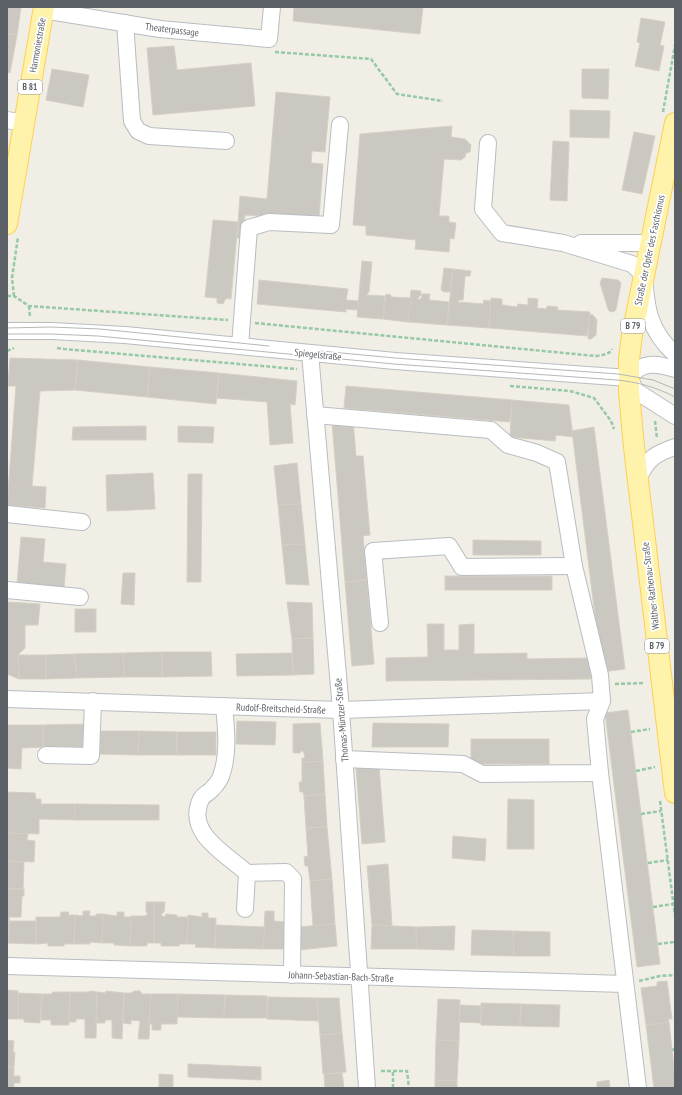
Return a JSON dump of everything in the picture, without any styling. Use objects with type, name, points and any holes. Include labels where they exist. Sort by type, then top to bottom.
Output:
[{"type":"main road","name":"Harmoniestraße","points":[[7,224],[16,121],[43,9]]},
{"type":"main road","name":"Straße der Opfer des Faschismus","points":[[629,378],[632,335],[675,123]]},
{"type":"main road","name":"Walther-Rathenau-Straße","points":[[629,378],[631,419],[638,478],[670,705],[675,794]]},
{"type":"street","name":"Theaterpassage","points":[[43,9],[160,29],[269,39],[272,7]]},
{"type":"street","points":[[124,23],[132,121],[138,131],[149,136],[226,141]]},
{"type":"street","points":[[240,346],[249,228],[269,222],[331,225],[340,125]]},
{"type":"street","points":[[488,143],[483,209],[502,233],[563,243],[632,264],[644,275],[646,303],[650,320],[659,337],[675,354]]},
{"type":"street","points":[[563,243],[651,243]]},
{"type":"street","name":"Spiegelstraße","points":[[7,331],[105,333],[395,361],[629,378]]},
{"type":"street","name":"Thomas-Müntzer-Straße","points":[[310,353],[341,710],[367,1088]]},
{"type":"street","points":[[675,369],[653,365],[643,365],[629,378],[636,391],[675,416]]},
{"type":"street","points":[[315,415],[491,430],[508,445],[537,453],[557,462],[574,566],[600,674],[602,701],[596,719],[600,773],[638,1088]]},
{"type":"street","points":[[638,478],[646,464],[658,453],[675,447]]},
{"type":"street","points":[[7,514],[82,522]]},
{"type":"street","points":[[380,623],[373,551],[449,546],[462,566],[574,566]]},
{"type":"street","points":[[7,590],[80,597]]},
{"type":"street","name":"Rudolf-Breitscheid-Straße","points":[[7,699],[341,710],[602,701]]},
{"type":"street","points":[[46,755],[91,756],[93,701]]},
{"type":"street","points":[[224,706],[226,732],[225,759],[222,774],[212,789],[202,797],[197,809],[197,819],[203,833],[215,847],[247,873],[286,872],[293,879],[292,975]]},
{"type":"street","points":[[344,759],[463,764],[482,774],[600,773]]},
{"type":"street","points":[[245,909],[247,873]]},
{"type":"street","name":"Johann-Sebastian-Bach-Straße","points":[[7,966],[625,984]]},
{"type":"path","points":[[7,296],[14,296],[29,306],[243,321],[595,356],[604,355],[611,351],[614,347]]},
{"type":"path","points":[[602,701],[613,684],[644,683]]},
{"type":"path","points":[[631,732],[650,729]]},
{"type":"path","points":[[636,770],[656,767]]},
{"type":"path","points":[[641,814],[661,811]]},
{"type":"path","points":[[648,863],[668,860]]},
{"type":"path","points":[[653,907],[673,904]]},
{"type":"path","points":[[658,944],[675,942]]},
{"type":"path","points":[[625,984],[660,976],[675,975]]},
{"type":"path","points":[[366,1071],[407,1071],[409,1088]]},
{"type":"path","points":[[393,1072],[393,1088]]},
{"type":"building","points":[[7,7],[21,7],[17,35],[7,34]]},
{"type":"building","points":[[294,7],[423,7],[420,34],[293,21]]},
{"type":"building","points":[[641,18],[665,22],[660,45],[664,46],[659,71],[635,66],[640,43],[637,42]]},
{"type":"building","points":[[7,34],[17,35],[10,73],[7,72]]},
{"type":"building","points":[[174,46],[177,70],[251,63],[255,106],[153,115],[147,48]]},
{"type":"building","points":[[52,69],[89,75],[83,107],[46,100]]},
{"type":"building","points":[[582,69],[609,69],[608,99],[582,98]]},
{"type":"building","points":[[276,92],[330,97],[325,152],[312,151],[311,163],[323,164],[319,218],[265,214],[265,216],[245,215],[243,238],[237,238],[240,196],[267,199]]},
{"type":"building","points":[[570,110],[610,111],[609,138],[570,137]]},
{"type":"building","points":[[452,126],[451,137],[465,139],[471,145],[470,152],[466,153],[465,157],[461,160],[444,159],[439,216],[449,216],[449,222],[456,223],[454,239],[450,238],[449,252],[415,249],[416,240],[366,235],[366,226],[353,225],[360,134]]},
{"type":"building","points":[[634,132],[655,136],[642,194],[622,190]]},
{"type":"building","points":[[553,141],[569,142],[567,201],[550,200]]},
{"type":"building","points":[[213,220],[238,222],[231,299],[226,298],[223,304],[217,303],[217,298],[205,297]]},
{"type":"building","points":[[362,261],[372,262],[369,292],[366,295],[385,296],[383,319],[357,317]]},
{"type":"building","points":[[444,268],[453,269],[450,292],[444,292],[441,290]]},
{"type":"building","points":[[453,269],[471,271],[470,276],[465,276],[463,300],[458,300],[458,302],[483,304],[484,300],[491,301],[489,328],[447,325]]},
{"type":"building","points":[[602,278],[618,280],[621,283],[616,310],[613,312],[609,311],[608,309],[600,283]]},
{"type":"building","points":[[259,280],[348,289],[346,300],[358,301],[358,310],[346,309],[346,312],[257,304]]},
{"type":"building","points":[[411,290],[421,291],[421,295],[417,299],[421,299],[422,294],[430,294],[429,300],[449,302],[447,325],[408,322]]},
{"type":"building","points":[[386,294],[391,295],[391,297],[411,298],[408,322],[383,319]]},
{"type":"building","points":[[491,298],[502,299],[502,305],[517,307],[518,304],[528,305],[528,298],[538,299],[537,308],[546,309],[547,306],[558,307],[557,310],[590,312],[587,336],[489,328]]},
{"type":"building","points":[[589,314],[593,315],[597,320],[596,335],[591,339],[588,339]]},
{"type":"building","points":[[10,358],[78,360],[75,390],[40,391],[32,486],[46,487],[45,508],[7,505],[16,386],[8,386]]},
{"type":"building","points":[[78,360],[150,367],[147,397],[75,390]]},
{"type":"building","points":[[150,367],[219,373],[216,404],[147,397]]},
{"type":"building","points":[[219,373],[297,381],[295,405],[290,404],[293,443],[270,445],[267,402],[217,398]]},
{"type":"building","points":[[346,386],[512,400],[510,422],[344,408]]},
{"type":"building","points":[[512,400],[569,405],[573,437],[556,435],[555,441],[510,437]]},
{"type":"building","points":[[353,420],[356,456],[363,456],[370,535],[363,536],[367,580],[345,582],[332,422]]},
{"type":"building","points":[[146,426],[146,440],[72,440],[73,427]]},
{"type":"building","points":[[178,426],[214,427],[213,443],[178,442]]},
{"type":"building","points":[[594,427],[625,669],[602,672],[572,431]]},
{"type":"building","points":[[297,463],[301,504],[278,505],[274,466]]},
{"type":"building","points":[[153,473],[155,509],[107,511],[106,475]]},
{"type":"building","points":[[188,474],[202,474],[201,582],[187,582]]},
{"type":"building","points":[[301,504],[305,544],[282,545],[278,505]]},
{"type":"building","points":[[21,537],[45,539],[43,562],[66,564],[64,588],[17,584]]},
{"type":"building","points":[[473,540],[541,541],[541,555],[473,555]]},
{"type":"building","points":[[305,544],[309,585],[286,584],[282,545]]},
{"type":"building","points":[[123,573],[135,573],[134,605],[121,604]]},
{"type":"building","points":[[445,576],[552,576],[552,590],[445,590]]},
{"type":"building","points":[[367,580],[374,664],[352,666],[345,582]]},
{"type":"building","points":[[287,602],[312,603],[313,638],[292,639]]},
{"type":"building","points":[[7,603],[40,604],[38,625],[25,625],[25,648],[18,655],[19,679],[7,674]]},
{"type":"building","points":[[75,609],[96,609],[96,632],[75,632]]},
{"type":"building","points":[[427,624],[444,624],[444,650],[459,650],[459,625],[474,624],[474,654],[527,653],[527,659],[590,658],[591,679],[386,681],[386,658],[428,657]]},
{"type":"building","points":[[313,638],[314,674],[293,675],[292,639]]},
{"type":"building","points":[[162,652],[211,652],[212,676],[162,677]]},
{"type":"building","points":[[162,652],[162,677],[124,677],[123,653]]},
{"type":"building","points":[[123,653],[124,677],[77,678],[74,654]]},
{"type":"building","points":[[292,653],[293,675],[237,676],[236,654]]},
{"type":"building","points":[[74,654],[77,678],[46,679],[46,655]]},
{"type":"building","points":[[18,655],[46,655],[46,679],[19,679]]},
{"type":"building","points":[[628,710],[660,964],[637,967],[605,713]]},
{"type":"building","points":[[237,721],[276,722],[275,745],[236,744]]},
{"type":"building","points":[[320,723],[323,761],[302,763],[302,758],[305,758],[302,750],[300,753],[293,753],[293,724]]},
{"type":"building","points":[[373,723],[449,724],[448,747],[372,747]]},
{"type":"building","points":[[87,724],[87,747],[43,747],[43,725]]},
{"type":"building","points":[[7,725],[43,725],[43,747],[22,748],[21,769],[7,768]]},
{"type":"building","points":[[100,731],[139,731],[138,755],[100,754]]},
{"type":"building","points":[[139,731],[177,732],[177,755],[138,755]]},
{"type":"building","points":[[177,732],[216,732],[216,755],[177,755]]},
{"type":"building","points":[[471,739],[549,739],[549,764],[471,764]]},
{"type":"building","points":[[323,761],[325,794],[304,796],[303,792],[300,792],[299,782],[302,782],[302,763]]},
{"type":"building","points":[[379,766],[385,842],[362,844],[356,768]]},
{"type":"building","points":[[7,792],[35,793],[36,799],[41,799],[41,804],[75,804],[74,820],[39,819],[39,834],[7,833]]},
{"type":"building","points":[[325,794],[327,827],[306,828],[304,796]]},
{"type":"building","points":[[508,799],[534,800],[534,849],[507,849]]},
{"type":"building","points":[[75,804],[159,805],[159,820],[74,820]]},
{"type":"building","points":[[327,827],[332,879],[310,881],[308,866],[305,866],[304,857],[308,856],[306,828]]},
{"type":"building","points":[[7,833],[28,834],[27,840],[35,841],[34,862],[7,861]]},
{"type":"building","points":[[453,836],[486,839],[485,861],[452,858]]},
{"type":"building","points":[[7,861],[24,862],[23,889],[7,889]]},
{"type":"building","points":[[388,864],[392,926],[372,925],[367,866]]},
{"type":"building","points":[[332,879],[335,924],[313,926],[310,881]]},
{"type":"building","points":[[7,889],[24,889],[24,896],[22,896],[21,917],[7,917]]},
{"type":"building","points":[[146,902],[154,902],[154,943],[147,943],[147,946],[130,946],[131,916],[145,916],[148,914],[146,912]]},
{"type":"building","points":[[154,902],[165,902],[164,912],[161,914],[162,916],[165,917],[166,914],[177,915],[177,917],[188,917],[187,944],[180,944],[179,946],[161,946],[161,943],[154,943]]},
{"type":"building","points":[[83,911],[90,911],[89,916],[103,914],[102,943],[90,942],[90,944],[74,944],[75,915],[83,916]]},
{"type":"building","points":[[265,911],[274,911],[274,921],[287,922],[286,949],[263,949]]},
{"type":"building","points":[[61,912],[69,912],[68,915],[75,915],[74,944],[64,944],[64,946],[48,946],[48,943],[36,944],[36,917],[60,917]]},
{"type":"building","points":[[117,912],[124,912],[124,917],[131,917],[130,946],[114,945],[114,943],[102,943],[103,914],[117,916]]},
{"type":"building","points":[[202,913],[208,913],[208,918],[216,918],[215,948],[195,947],[196,944],[187,944],[188,915],[202,917]]},
{"type":"building","points":[[7,917],[9,917],[9,943],[7,943]]},
{"type":"building","points":[[9,921],[36,921],[36,944],[9,943]]},
{"type":"building","points":[[335,924],[337,946],[299,950],[298,927]]},
{"type":"building","points":[[216,925],[265,927],[263,949],[215,948]]},
{"type":"building","points":[[372,925],[416,927],[417,949],[371,949]]},
{"type":"building","points":[[455,926],[454,950],[417,949],[416,927]]},
{"type":"building","points":[[472,930],[513,931],[514,956],[471,955]]},
{"type":"building","points":[[513,931],[550,932],[550,956],[514,956]]},
{"type":"building","points":[[667,981],[672,1019],[668,1019],[669,1022],[646,1025],[641,988],[657,986],[657,982]]},
{"type":"building","points":[[7,990],[18,991],[18,1019],[7,1019]]},
{"type":"building","points":[[106,991],[124,993],[122,1039],[112,1038],[112,1020],[105,1020],[105,1023],[96,1023],[97,992],[105,993]]},
{"type":"building","points":[[134,991],[140,991],[142,994],[151,994],[149,1039],[138,1039],[140,1021],[131,1020],[131,1024],[123,1023],[124,993],[131,993]]},
{"type":"building","points":[[53,992],[70,992],[69,1025],[51,1025],[51,1020],[41,1020],[42,994],[51,994]]},
{"type":"building","points":[[70,992],[97,992],[96,1038],[85,1038],[85,1019],[76,1019],[76,1022],[69,1022]]},
{"type":"building","points":[[18,993],[42,994],[40,1023],[24,1022],[24,1019],[18,1019]]},
{"type":"building","points":[[151,994],[178,994],[177,1024],[161,1024],[161,1030],[152,1030],[152,1024],[149,1024]]},
{"type":"building","points":[[178,994],[225,995],[224,1018],[177,1017]]},
{"type":"building","points":[[225,995],[267,996],[267,1018],[224,1018]]},
{"type":"building","points":[[268,997],[317,998],[319,1021],[267,1019]]},
{"type":"building","points":[[317,998],[339,998],[342,1033],[320,1035]]},
{"type":"building","points":[[438,999],[460,1000],[459,1041],[436,1040]]},
{"type":"building","points":[[481,1003],[521,1004],[520,1026],[481,1025]]},
{"type":"building","points":[[521,1004],[560,1005],[559,1027],[520,1026]]},
{"type":"building","points":[[460,1005],[481,1006],[481,1023],[459,1022]]},
{"type":"building","points":[[669,1022],[675,1088],[654,1088],[646,1025]]},
{"type":"building","points":[[342,1033],[346,1072],[323,1074],[320,1035]]},
{"type":"building","points":[[7,1040],[14,1041],[14,1067],[7,1067]]},
{"type":"building","points":[[436,1040],[459,1041],[457,1081],[435,1080]]},
{"type":"building","points":[[188,1064],[261,1067],[261,1080],[188,1077]]},
{"type":"building","points":[[7,1067],[14,1067],[14,1076],[20,1076],[20,1083],[14,1083],[14,1088],[7,1088]]},
{"type":"building","points":[[342,1073],[344,1088],[325,1088],[324,1074]]},
{"type":"building","points":[[159,1074],[173,1075],[173,1088],[159,1088]]},
{"type":"building","points":[[435,1080],[457,1081],[457,1088],[435,1088]]},
{"type":"building","points":[[609,1080],[610,1088],[597,1088],[597,1082]]},
{"type":"tram line","points":[[7,328],[51,327],[100,329],[269,346]]},
{"type":"tram line","points":[[7,334],[98,336],[394,364],[617,380],[632,382],[661,390],[675,397]]},
{"type":"tram line","points":[[320,351],[395,358],[618,374],[653,380],[675,389]]}]
